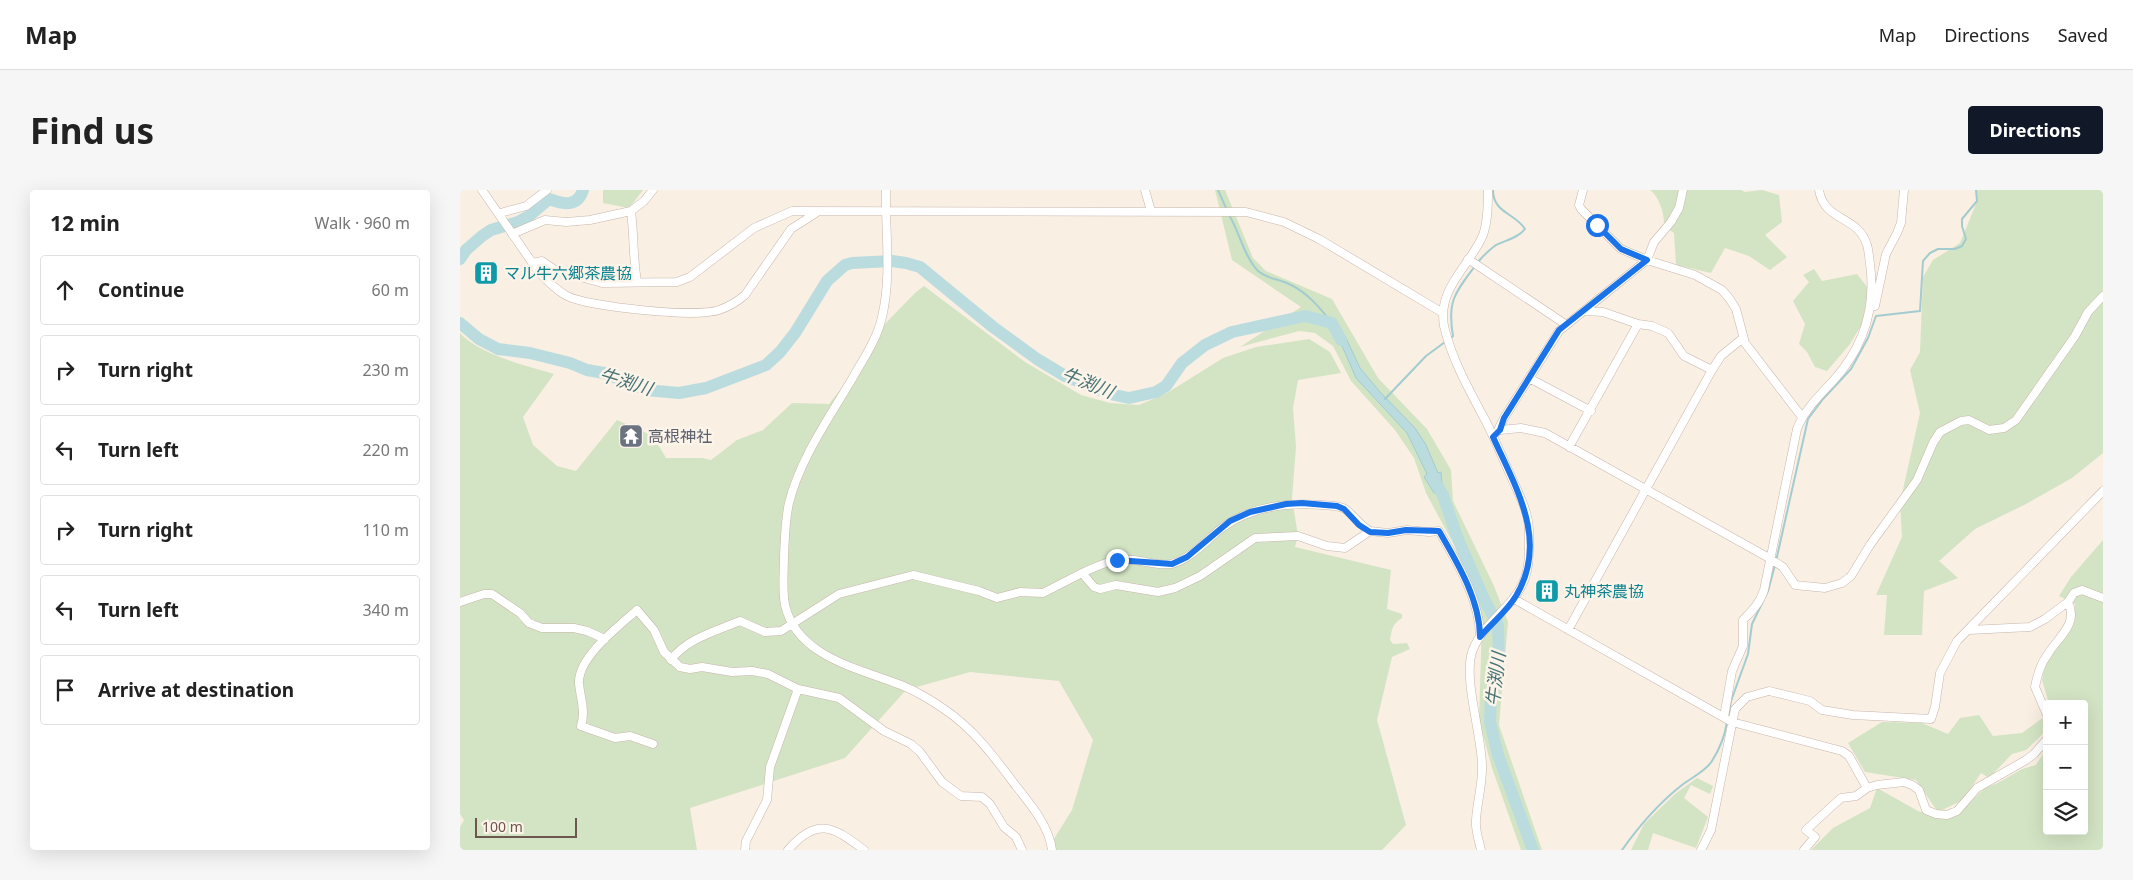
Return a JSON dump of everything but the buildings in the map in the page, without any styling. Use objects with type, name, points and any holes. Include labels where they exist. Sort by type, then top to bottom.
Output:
[{"type":"street","points":[[482,190],[538,271],[552,286],[567,296],[584,302],[685,313],[720,310],[745,295],[791,230],[819,211]]},
{"type":"street","points":[[501,215],[526,206],[547,190]]},
{"type":"street","points":[[510,231],[546,220],[566,222],[590,220],[631,211],[644,201],[653,190]]},
{"type":"street","points":[[886,190],[888,268],[882,317],[871,346],[802,466],[789,503],[786,517],[783,586],[785,605],[792,624],[807,642],[827,656],[904,686],[960,721],[977,736],[1035,811],[1047,834],[1052,850]]},
{"type":"street","points":[[1145,190],[1151,211]]},
{"type":"street","points":[[1481,850],[1476,822],[1482,765],[1470,674],[1471,655],[1480,637],[1514,599],[1524,582],[1528,567],[1530,531],[1526,513],[1450,346],[1443,313],[1446,296],[1452,281],[1483,235],[1486,225],[1488,190]]},
{"type":"street","points":[[1583,190],[1579,205],[1581,209],[1621,249],[1695,276],[1722,290],[1736,310],[1743,338],[1802,417]]},
{"type":"street","points":[[1493,437],[1500,430],[1504,418],[1559,330],[1647,260],[1654,242],[1671,222],[1679,208],[1683,190]]},
{"type":"street","points":[[1724,717],[1732,671],[1743,646],[1743,620],[1761,598],[1792,447],[1802,417],[1847,363],[1859,343],[1866,326],[1870,307],[1871,276],[1867,245],[1860,230],[1824,206],[1819,190]]},
{"type":"street","points":[[1870,307],[1875,306],[1886,254],[1898,234],[1904,190]]},
{"type":"street","points":[[631,211],[635,242],[632,258],[637,282]]},
{"type":"street","points":[[534,263],[542,261],[555,270],[602,284],[677,282],[690,277],[754,228],[792,211],[1246,212],[1284,222],[1320,239],[1443,313]]},
{"type":"street","points":[[1468,259],[1565,324]]},
{"type":"street","points":[[1500,430],[1521,428],[1535,430],[1769,558],[1783,567],[1795,585],[1825,588],[1842,583],[1851,576],[1870,545],[1917,480],[1933,443],[1940,432],[1961,421],[1969,420],[1989,430],[2004,428],[2016,420],[2075,336],[2088,312],[2103,296]]},
{"type":"street","points":[[1584,311],[1603,312],[1638,324],[1652,326],[1668,333],[1684,356],[1712,370]]},
{"type":"street","points":[[1569,447],[1638,324]]},
{"type":"street","points":[[1568,630],[1712,370],[1721,356],[1743,338]]},
{"type":"street","points":[[1529,378],[1590,411]]},
{"type":"street","points":[[1702,850],[1711,830],[1732,722],[1735,709],[1739,703],[1747,697],[1768,691],[1810,701],[1822,710],[1853,715],[1931,719],[1935,707],[1940,673],[1952,649],[2103,491]]},
{"type":"street","points":[[671,660],[678,651],[690,642],[740,620],[765,632],[781,631],[838,594],[913,575],[978,591],[997,598],[1020,592],[1043,593],[1102,563],[1117,560],[1172,564],[1187,557],[1230,521],[1250,512],[1286,504],[1302,503],[1337,506],[1344,509],[1359,525],[1370,532],[1439,531],[1474,603],[1479,617],[1480,637]]},
{"type":"street","points":[[1082,573],[1094,587],[1100,589],[1116,585],[1158,592],[1175,588],[1200,576],[1255,538],[1298,536],[1327,546],[1345,548],[1370,532]]},
{"type":"street","points":[[1969,630],[2030,627],[2068,602],[2074,593],[2082,590],[2103,598]]},
{"type":"street","points":[[460,602],[484,594],[492,594],[520,613],[529,624],[542,628],[588,630],[605,639]]},
{"type":"street","points":[[1514,599],[1732,722],[1842,751],[1849,756],[1867,788]]},
{"type":"street","points":[[2043,706],[2035,687],[2047,654],[2067,629],[2072,616],[2068,602]]},
{"type":"street","points":[[653,744],[630,736],[616,738],[581,726],[583,719],[579,682],[585,663],[605,639],[637,610],[654,630],[664,652],[680,667],[690,669],[702,667],[732,672],[752,671],[768,674],[798,689],[839,698],[884,731],[911,744],[920,752],[942,782],[962,796],[982,797],[990,804],[1004,827],[1016,837],[1022,850]]},
{"type":"street","points":[[745,850],[746,841],[767,800],[770,767],[798,689]]},
{"type":"street","points":[[1804,850],[1815,837],[1806,830],[1841,798],[1856,796],[1867,788],[1904,782],[1919,790],[1926,810],[1936,814],[1947,815],[1957,811],[1977,788],[2034,754],[2043,744]]},
{"type":"street","points":[[788,850],[812,830],[822,827],[829,828],[846,836],[864,850]]},
{"type":"green space","points":[[603,190],[643,190],[629,208],[603,203]]},
{"type":"green space","points":[[1215,190],[1225,190],[1253,258],[1266,271],[1332,299],[1378,378],[1427,429],[1451,470],[1453,501],[1494,586],[1508,622],[1499,725],[1542,850],[1521,850],[1492,768],[1479,720],[1482,622],[1454,545],[1426,493],[1414,458],[1395,430],[1351,381],[1333,346],[1315,333],[1299,331],[1240,347],[1301,307],[1232,260]]},
{"type":"green space","points":[[1650,190],[1741,190],[1745,192],[1762,190],[1779,195],[1782,222],[1765,235],[1787,257],[1770,270],[1749,256],[1725,248],[1711,273],[1676,265],[1674,233],[1664,226],[1661,206]]},
{"type":"green space","points":[[1977,190],[2103,190],[2103,453],[2072,478],[2026,504],[1975,529],[1939,561],[1958,578],[1924,591],[1922,635],[1884,635],[1887,595],[1876,595],[1902,537],[1900,503],[1920,413],[1910,370],[1920,352],[1923,277],[1933,260],[1960,243],[1976,204]]},
{"type":"green space","points":[[1814,269],[1822,281],[1857,274],[1868,288],[1863,322],[1850,344],[1827,371],[1815,367],[1807,352],[1799,344],[1805,324],[1793,301],[1809,282],[1803,275]]},
{"type":"green space","points":[[924,286],[1025,362],[1081,395],[1110,403],[1139,405],[1167,393],[1223,358],[1256,347],[1309,339],[1330,352],[1341,373],[1298,380],[1293,408],[1296,447],[1292,498],[1298,536],[1295,547],[1391,570],[1387,609],[1402,614],[1402,618],[1393,627],[1390,640],[1393,644],[1407,643],[1410,649],[1392,657],[1377,720],[1406,825],[1382,850],[1047,850],[1072,810],[1093,740],[1059,681],[970,672],[906,690],[845,758],[690,808],[697,850],[460,850],[460,827],[464,820],[460,814],[460,333],[478,347],[491,353],[554,374],[523,417],[533,445],[557,466],[576,471],[617,420],[653,436],[666,458],[702,458],[711,460],[737,440],[763,430],[792,403],[829,404],[867,356],[877,332]]},
{"type":"green space","points":[[2103,540],[2103,850],[1811,850],[1833,828],[1870,808],[1877,788],[1918,811],[1940,818],[1956,816],[1985,788],[2022,769],[2036,765],[2043,754],[2043,835],[2088,835],[2088,700],[2048,700],[2042,680],[2046,662],[2051,651],[2074,623],[2075,604],[2059,596],[2071,577]]},
{"type":"green space","points":[[1979,715],[1993,736],[2022,733],[2043,718],[2043,734],[2026,750],[2012,754],[1989,778],[1981,773],[1963,800],[1938,812],[1916,780],[1865,772],[1848,743],[1882,722],[1922,723],[1948,734],[1960,718]]},
{"type":"green space","points":[[1697,778],[1713,786],[1710,794],[1691,785],[1684,798],[1708,817],[1696,848],[1653,833],[1648,850],[1631,850],[1644,824],[1675,794]]},
{"type":"water","points":[[1332,323],[1345,336],[1360,368],[1415,428],[1426,445],[1438,473],[1441,472],[1443,495],[1437,492],[1434,493],[1424,477],[1427,474],[1407,433],[1356,378]]},
{"type":"waterway","name":"牛渕川","points":[[460,259],[466,250],[491,230],[518,222],[529,216],[549,199],[564,203],[573,202],[577,200],[583,190]]},
{"type":"waterway","points":[[1218,190],[1226,208]]},
{"type":"waterway","points":[[1478,262],[1496,245],[1515,237],[1525,229],[1516,219],[1500,208],[1494,198],[1493,190]]},
{"type":"waterway","points":[[1776,561],[1808,419],[1823,399],[1851,369],[1868,338],[1876,316],[1920,311],[1923,261],[1930,253],[1938,249],[1955,249],[1962,246],[1966,239],[1962,219],[1977,201],[1976,190]]},
{"type":"waterway","points":[[1229,215],[1248,257],[1257,270],[1264,275],[1302,291],[1332,323]]},
{"type":"waterway","name":"牛渕川","points":[[460,323],[479,339],[498,349],[530,353],[570,363],[587,370],[604,373],[646,390],[679,393],[706,388],[766,365],[780,352],[795,333],[827,281],[845,265],[892,261],[920,267],[993,327],[1037,359],[1065,376],[1110,394],[1129,398],[1156,392],[1166,386],[1182,363],[1205,345],[1232,332],[1305,316],[1332,323],[1341,340]]},
{"type":"waterway","points":[[1451,338],[1453,336],[1451,314],[1454,298],[1462,283],[1475,266]]},
{"type":"waterway","points":[[1385,399],[1426,356],[1445,342]]},
{"type":"waterway","name":"牛渕川","points":[[1435,482],[1443,495],[1456,534],[1484,599],[1498,625],[1499,661],[1491,696],[1490,722],[1498,755],[1533,850]]},
{"type":"waterway","points":[[1728,717],[1731,701],[1748,654],[1752,624],[1768,591],[1775,565]]},
{"type":"waterway","points":[[1622,850],[1665,799],[1709,765],[1715,757],[1727,722]]},
{"type":"place","name":"マル牛六郷茶農協","points":[[486,273]]},
{"type":"place","name":"高根神社","points":[[631,436]]},
{"type":"place","name":"丸神茶農協","points":[[1547,591]]},
{"type":"route","points":[[1117,560],[1172,564],[1187,557],[1230,521],[1250,512],[1286,504],[1302,503],[1337,506],[1344,509],[1359,525],[1370,532],[1439,531],[1449,547],[1474,603],[1479,617],[1480,637],[1514,599],[1524,582],[1528,567],[1530,531],[1526,513],[1493,437],[1500,430],[1504,418],[1559,330],[1647,260],[1621,249],[1597,225]]}]
